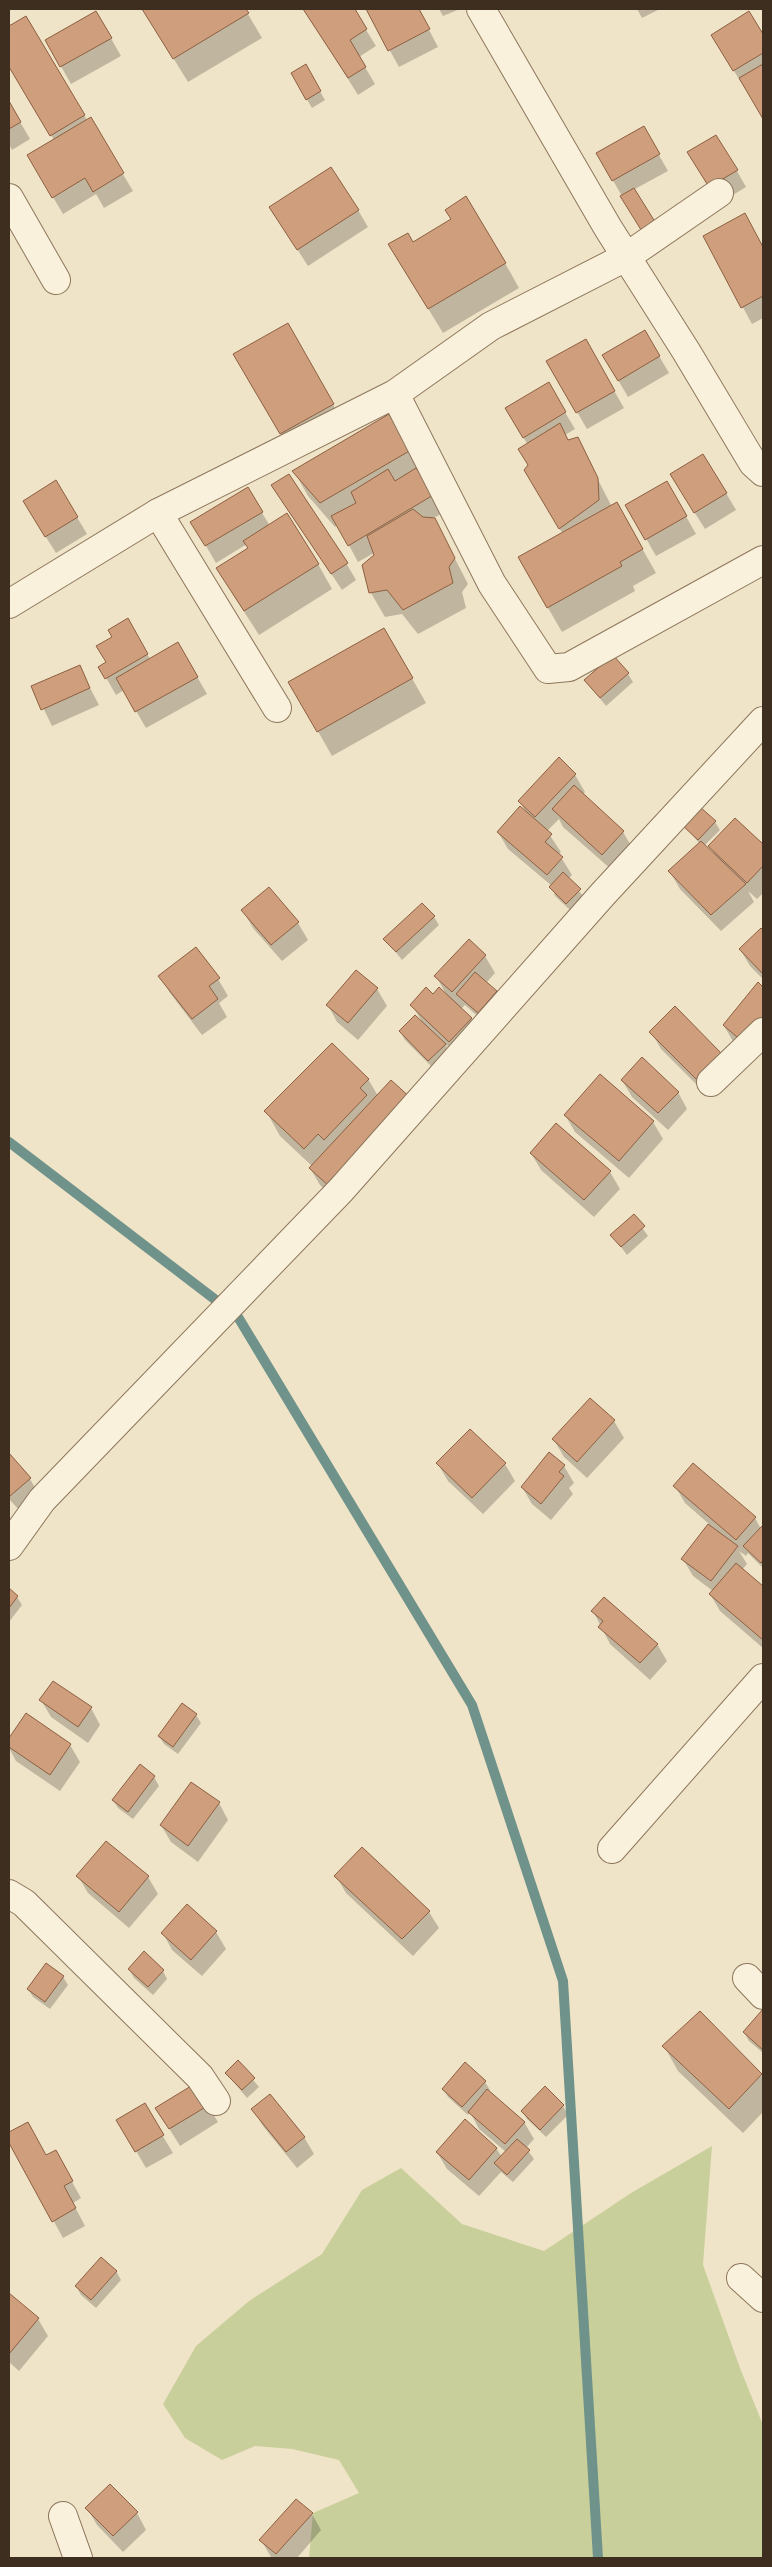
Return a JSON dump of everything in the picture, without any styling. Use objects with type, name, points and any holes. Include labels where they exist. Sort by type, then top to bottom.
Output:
[{"type":"street","points":[[481,9],[626,257],[686,351],[753,463],[763,472]]},
{"type":"street","points":[[9,604],[158,513],[395,394],[491,326],[626,257],[719,193]]},
{"type":"street","points":[[9,198],[56,280]]},
{"type":"street","points":[[395,394],[492,584],[548,669],[569,667],[763,560]]},
{"type":"street","points":[[158,513],[277,708]]},
{"type":"street","points":[[9,1546],[42,1500],[341,1190],[604,894],[763,721]]},
{"type":"street","points":[[710,1082],[763,1032]]},
{"type":"street","points":[[612,1849],[763,1678]]},
{"type":"street","points":[[9,1894],[24,1903],[200,2077],[216,2101]]},
{"type":"street","points":[[741,2278],[763,2298]]},
{"type":"street","points":[[63,2516],[78,2558]]},
{"type":"green space","points":[[712,2146],[703,2265],[740,2368],[763,2425],[763,2558],[309,2558],[313,2513],[359,2493],[339,2460],[292,2449],[255,2446],[222,2460],[185,2438],[163,2404],[196,2346],[249,2301],[322,2254],[362,2190],[401,2168],[462,2224],[544,2251],[631,2193]]},
{"type":"building","points":[[142,9],[246,9],[249,13],[173,59]]},
{"type":"building","points":[[303,9],[355,9],[367,29],[350,40],[366,67],[348,78]]},
{"type":"building","points":[[366,9],[419,9],[430,29],[388,51]]},
{"type":"building","points":[[96,11],[112,38],[60,67],[45,40]]},
{"type":"building","points":[[749,11],[763,34],[763,53],[733,71],[711,35]]},
{"type":"building","points":[[26,16],[85,115],[50,136],[9,67],[9,26]]},
{"type":"building","points":[[306,64],[321,91],[306,100],[291,73]]},
{"type":"building","points":[[763,64],[763,119],[739,78]]},
{"type":"building","points":[[9,101],[21,122],[9,129]]},
{"type":"building","points":[[91,117],[124,173],[93,192],[85,178],[52,198],[27,155]]},
{"type":"building","points":[[644,126],[660,154],[612,181],[596,153]]},
{"type":"building","points":[[716,135],[738,170],[709,187],[687,152]]},
{"type":"building","points":[[331,167],[359,210],[297,250],[269,207]]},
{"type":"building","points":[[634,188],[657,225],[643,233],[620,196]]},
{"type":"building","points":[[466,196],[506,263],[428,309],[388,244],[408,233],[413,242],[451,219],[445,210]]},
{"type":"building","points":[[745,213],[763,247],[763,296],[741,308],[703,236]]},
{"type":"building","points":[[288,323],[334,404],[280,434],[233,354]]},
{"type":"building","points":[[645,330],[660,356],[618,381],[602,355]]},
{"type":"building","points":[[586,339],[615,391],[576,413],[546,361]]},
{"type":"building","points":[[549,382],[566,412],[523,438],[505,408]]},
{"type":"building","points":[[389,414],[411,450],[320,503],[292,471]]},
{"type":"building","points":[[560,423],[568,440],[578,437],[598,478],[599,500],[559,529],[524,470],[528,465],[518,449]]},
{"type":"building","points":[[703,454],[727,493],[694,513],[670,474]]},
{"type":"building","points":[[416,468],[424,479],[440,491],[348,546],[331,516],[356,503],[351,492],[388,469],[395,481]]},
{"type":"building","points":[[289,474],[348,563],[331,574],[271,485]]},
{"type":"building","points":[[56,480],[78,517],[45,537],[23,501]]},
{"type":"building","points":[[667,481],[687,516],[645,540],[625,505]]},
{"type":"building","points":[[248,487],[263,512],[205,546],[190,522]]},
{"type":"building","points":[[617,502],[643,549],[620,562],[622,566],[547,608],[518,557]]},
{"type":"building","points":[[413,509],[423,517],[435,518],[455,558],[449,567],[453,583],[403,610],[387,590],[369,593],[362,565],[374,555],[367,536]]},
{"type":"building","points":[[287,513],[319,564],[244,611],[216,568],[248,548],[243,541]]},
{"type":"building","points":[[128,618],[148,654],[105,679],[98,667],[106,662],[96,646],[112,637],[108,630]]},
{"type":"building","points":[[384,628],[413,678],[317,732],[288,682]]},
{"type":"building","points":[[178,642],[198,677],[135,712],[116,678]]},
{"type":"building","points":[[613,655],[629,673],[600,698],[584,680]]},
{"type":"building","points":[[80,665],[90,688],[41,710],[31,686]]},
{"type":"building","points":[[559,757],[576,774],[535,817],[518,801]]},
{"type":"building","points":[[574,785],[624,831],[602,855],[552,809]]},
{"type":"building","points":[[520,806],[552,834],[545,842],[563,857],[547,875],[497,832]]},
{"type":"building","points":[[700,807],[716,821],[698,840],[682,825]]},
{"type":"building","points":[[735,818],[763,844],[763,866],[747,883],[708,846]]},
{"type":"building","points":[[701,841],[746,884],[711,915],[668,871]]},
{"type":"building","points":[[563,872],[581,889],[566,904],[549,887]]},
{"type":"building","points":[[269,887],[299,922],[271,945],[241,910]]},
{"type":"building","points":[[422,903],[435,916],[396,952],[383,939]]},
{"type":"building","points":[[761,928],[763,930],[763,974],[739,949]]},
{"type":"building","points":[[469,939],[486,955],[452,992],[434,976]]},
{"type":"building","points":[[196,947],[220,978],[209,986],[218,999],[192,1019],[158,976]]},
{"type":"building","points":[[356,970],[378,988],[348,1023],[326,1005]]},
{"type":"building","points":[[475,972],[497,991],[478,1013],[456,994]]},
{"type":"building","points":[[758,982],[763,987],[763,1019],[744,1043],[723,1025]]},
{"type":"building","points":[[426,987],[433,994],[439,987],[472,1018],[449,1042],[410,1005]]},
{"type":"building","points":[[675,1006],[722,1054],[696,1079],[649,1032]]},
{"type":"building","points":[[415,1015],[446,1044],[428,1061],[399,1031]]},
{"type":"building","points":[[332,1043],[369,1079],[360,1088],[367,1095],[324,1140],[318,1134],[304,1149],[264,1111]]},
{"type":"building","points":[[642,1057],[679,1092],[658,1113],[621,1080]]},
{"type":"building","points":[[600,1074],[654,1121],[619,1161],[564,1115]]},
{"type":"building","points":[[391,1080],[412,1099],[330,1187],[309,1168]]},
{"type":"building","points":[[556,1123],[611,1171],[584,1200],[530,1153]]},
{"type":"building","points":[[634,1214],[645,1226],[621,1247],[610,1235]]},
{"type":"building","points":[[590,1398],[615,1420],[577,1462],[552,1439]]},
{"type":"building","points":[[470,1429],[506,1463],[472,1498],[436,1463]]},
{"type":"building","points":[[549,1452],[565,1465],[559,1472],[564,1476],[541,1504],[521,1487]]},
{"type":"building","points":[[9,1453],[31,1478],[10,1496],[9,1495]]},
{"type":"building","points":[[693,1463],[756,1517],[736,1540],[673,1486]]},
{"type":"building","points":[[708,1524],[738,1546],[711,1581],[681,1559]]},
{"type":"building","points":[[763,1525],[763,1560],[761,1563],[743,1546]]},
{"type":"building","points":[[736,1563],[763,1586],[763,1640],[709,1594]]},
{"type":"building","points":[[9,1588],[18,1596],[9,1608]]},
{"type":"building","points":[[604,1597],[658,1644],[640,1663],[598,1627],[603,1621],[591,1611]]},
{"type":"building","points":[[53,1681],[92,1707],[78,1727],[39,1700]]},
{"type":"building","points":[[182,1703],[197,1714],[173,1747],[158,1736]]},
{"type":"building","points":[[26,1713],[71,1744],[50,1775],[9,1747],[9,1738]]},
{"type":"building","points":[[140,1764],[155,1776],[128,1812],[112,1800]]},
{"type":"building","points":[[191,1782],[220,1802],[188,1846],[160,1825]]},
{"type":"building","points":[[106,1841],[149,1876],[119,1912],[76,1876]]},
{"type":"building","points":[[362,1847],[430,1911],[402,1939],[334,1876]]},
{"type":"building","points":[[187,1904],[217,1931],[191,1960],[161,1933]]},
{"type":"building","points":[[144,1951],[164,1970],[148,1987],[128,1969]]},
{"type":"building","points":[[46,1963],[64,1976],[45,2002],[27,1989]]},
{"type":"building","points":[[763,2009],[763,2050],[743,2032]]},
{"type":"building","points":[[700,2011],[762,2074],[729,2109],[662,2046]]},
{"type":"building","points":[[238,2060],[255,2078],[242,2090],[225,2073]]},
{"type":"building","points":[[465,2062],[486,2081],[462,2107],[442,2089]]},
{"type":"building","points":[[196,2083],[209,2105],[169,2129],[155,2108]]},
{"type":"building","points":[[545,2086],[564,2105],[540,2130],[521,2111]]},
{"type":"building","points":[[487,2089],[525,2122],[505,2144],[468,2112]]},
{"type":"building","points":[[270,2094],[305,2137],[286,2152],[251,2109]]},
{"type":"building","points":[[145,2103],[164,2135],[135,2152],[116,2120]]},
{"type":"building","points":[[465,2119],[497,2148],[469,2180],[436,2152]]},
{"type":"building","points":[[28,2122],[46,2155],[56,2150],[73,2181],[64,2186],[76,2208],[52,2222],[9,2143],[9,2132]]},
{"type":"building","points":[[517,2139],[530,2150],[507,2175],[494,2163]]},
{"type":"building","points":[[101,2257],[117,2271],[91,2300],[75,2286]]},
{"type":"building","points":[[9,2293],[39,2318],[9,2354]]},
{"type":"building","points":[[110,2484],[138,2512],[113,2536],[85,2508]]},
{"type":"building","points":[[296,2499],[313,2513],[276,2554],[259,2540]]},
{"type":"waterway","points":[[9,1142],[238,1317],[472,1705],[563,1981],[598,2558]]}]
